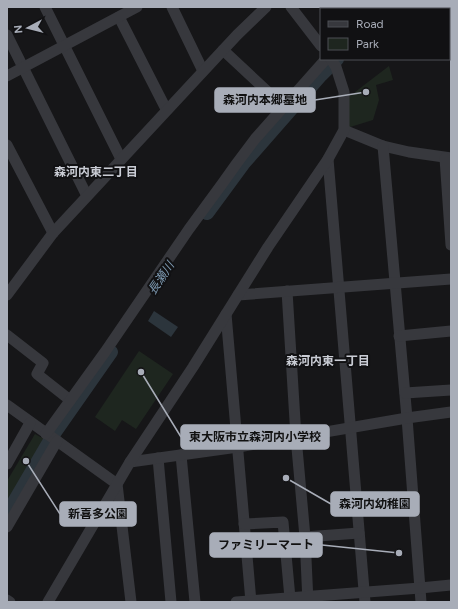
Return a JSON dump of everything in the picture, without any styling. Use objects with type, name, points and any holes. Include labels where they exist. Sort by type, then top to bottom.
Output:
[{"type":"street","points":[[45,7],[121,159]]},
{"type":"street","points":[[7,76],[137,7]]},
{"type":"street","points":[[172,7],[203,71]]},
{"type":"street","points":[[7,295],[53,232],[236,35],[266,7]]},
{"type":"street","points":[[292,7],[320,45]]},
{"type":"street","points":[[119,17],[166,109]]},
{"type":"street","points":[[7,35],[87,196]]},
{"type":"street","points":[[223,50],[284,107]]},
{"type":"street","points":[[47,434],[105,352],[189,228],[255,139],[325,60]]},
{"type":"street","points":[[48,602],[130,462],[194,366],[268,247],[328,159],[344,130],[344,92],[334,63]]},
{"type":"street","points":[[344,130],[383,146],[448,158],[451,244]]},
{"type":"street","points":[[7,145],[53,232]]},
{"type":"street","points":[[383,146],[405,393],[421,602]]},
{"type":"street","points":[[328,159],[365,597]]},
{"type":"street","points":[[238,295],[451,279]]},
{"type":"street","points":[[287,291],[296,437],[305,537],[307,599]]},
{"type":"street","points":[[226,314],[251,601]]},
{"type":"street","points":[[399,336],[451,330]]},
{"type":"street","points":[[7,335],[43,363],[37,374],[70,400]]},
{"type":"street","points":[[405,393],[451,390]]},
{"type":"street","points":[[7,405],[30,423],[117,484],[131,602]]},
{"type":"street","points":[[130,462],[238,447],[350,429],[407,418],[451,412]]},
{"type":"street","points":[[7,464],[30,423]]},
{"type":"street","points":[[7,527],[56,441]]},
{"type":"street","points":[[181,455],[195,602]]},
{"type":"street","points":[[158,458],[171,602]]},
{"type":"street","points":[[244,524],[283,522],[290,598]]},
{"type":"street","points":[[305,537],[359,533]]},
{"type":"street","points":[[236,602],[290,598],[307,599],[365,597],[420,588],[451,585]]},
{"type":"green space","points":[[389,66],[393,80],[376,85],[379,100],[373,120],[347,128],[346,99]]},
{"type":"green space","points":[[139,351],[173,374],[136,429],[122,420],[115,431],[95,417]]},
{"type":"green space","points":[[35,434],[46,440],[7,504],[7,481]]},
{"type":"shaded area","points":[[154,311],[178,327],[171,337],[148,321]]},
{"type":"waterway","name":"長瀬川","points":[[207,213],[243,164],[336,60]]},
{"type":"waterway","name":"長瀬川","points":[[7,514],[55,432],[111,352]]},
{"type":"place","name":"森河内本郷墓地","points":[[366,92]]},
{"type":"place","name":"東大阪市立森河内小学校","points":[[141,372]]},
{"type":"place","name":"新喜多公園","points":[[26,461]]},
{"type":"place","name":"森河内幼稚園","points":[[286,478]]},
{"type":"place","name":"ファミリーマート","points":[[399,553]]},
{"type":"district","name":"森河内東二丁目","points":[[96,172]]},
{"type":"district","name":"森河内東一丁目","points":[[328,361]]}]
